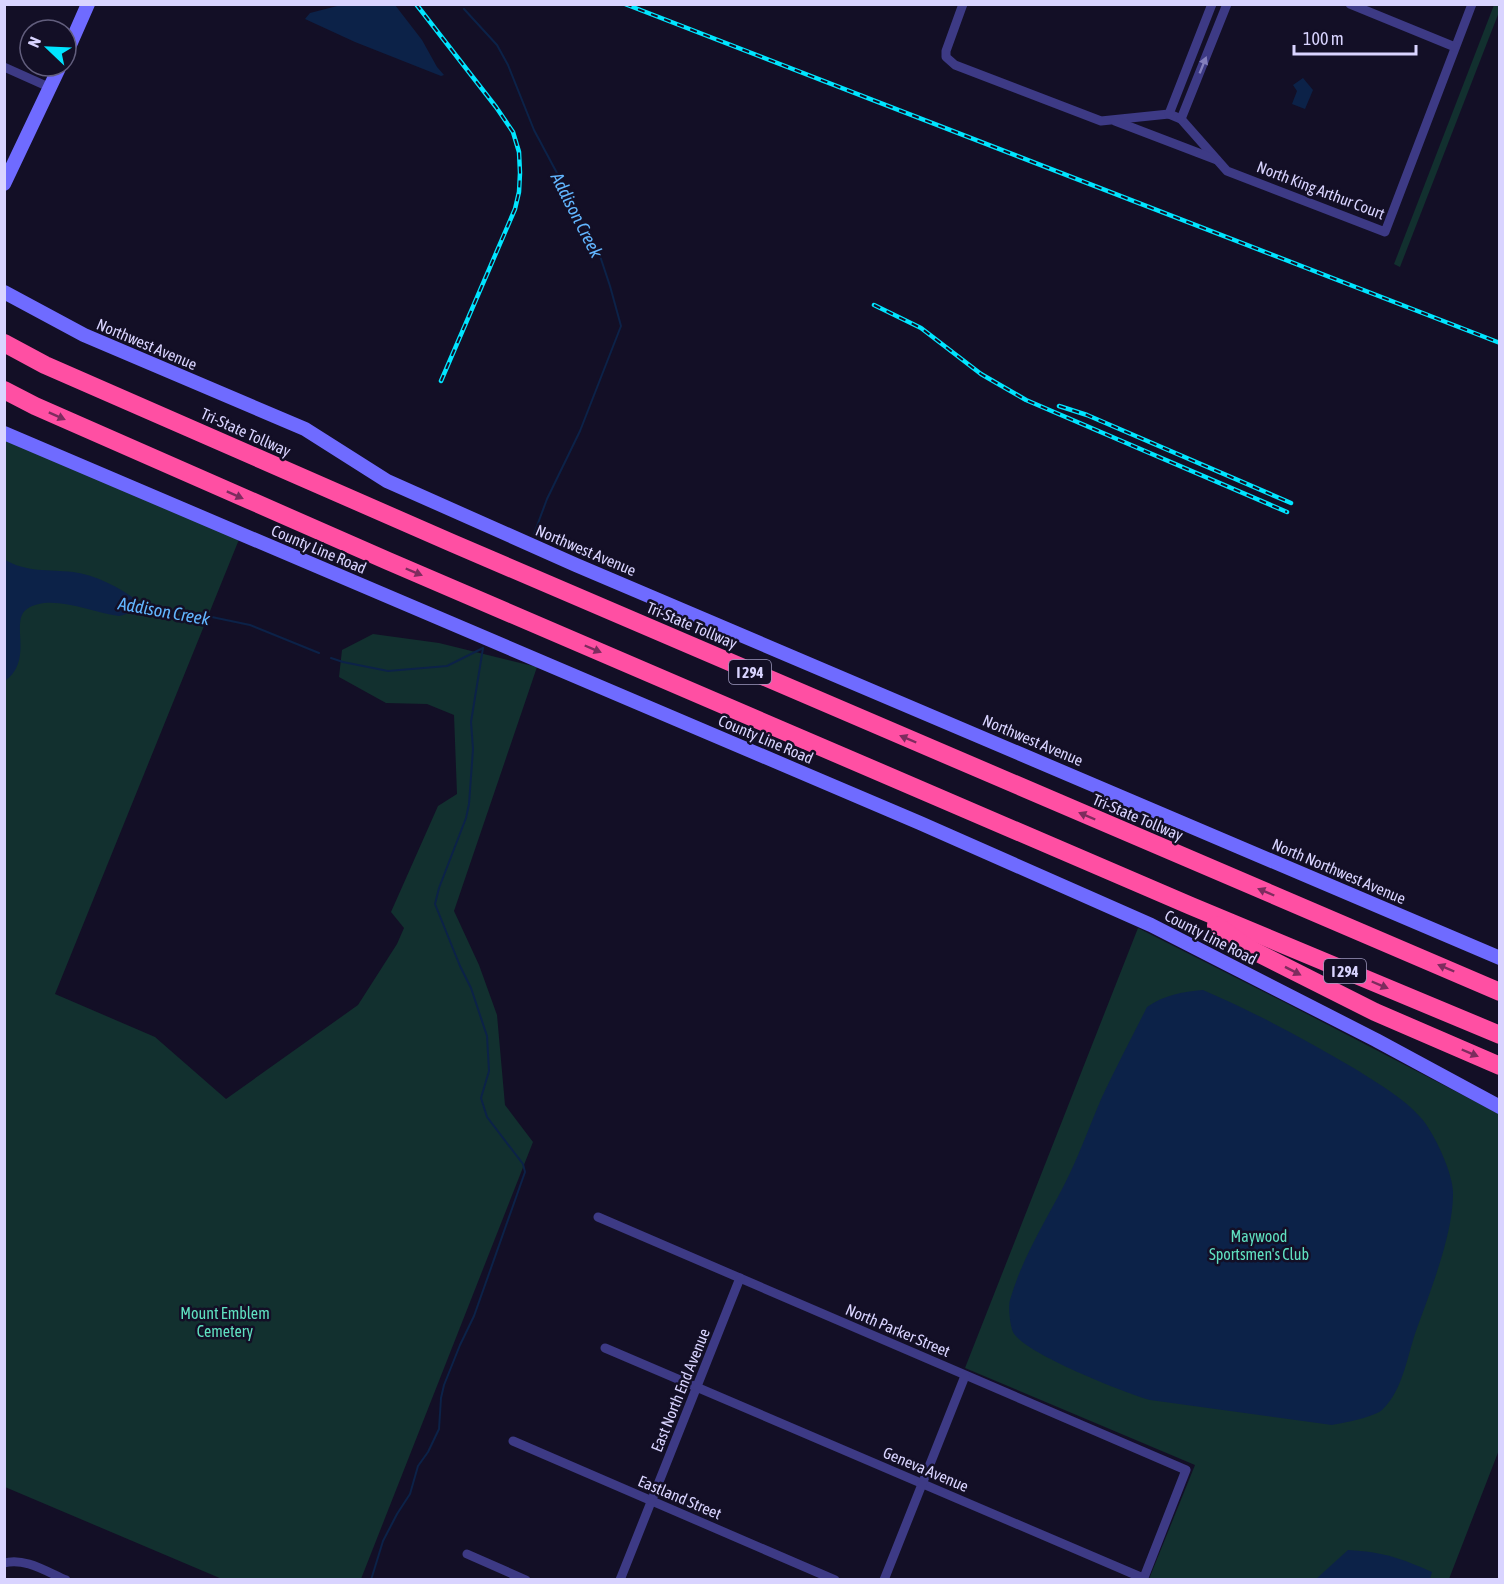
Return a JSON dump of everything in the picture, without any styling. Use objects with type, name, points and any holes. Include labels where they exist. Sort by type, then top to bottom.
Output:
[{"type":"highway","name":"Tri-State Tollway","points":[[4,343],[56,369],[452,543],[1500,992]]},
{"type":"highway","name":"I 294","points":[[4,390],[35,406],[234,494],[1191,906],[1500,1035]]},
{"type":"highway","points":[[1191,906],[1248,948],[1375,1012],[1500,1066]]},
{"type":"street","points":[[78,27],[88,4]]},
{"type":"street","name":"North King Arthur Court","points":[[963,4],[946,51],[946,57],[950,62],[1101,121],[1169,114],[1181,119],[1227,171],[1385,232],[1472,4]]},
{"type":"street","points":[[1169,114],[1212,4]]},
{"type":"street","points":[[1181,119],[1227,4]]},
{"type":"street","points":[[1350,4],[1455,47]]},
{"type":"street","points":[[4,67],[51,88]]},
{"type":"street","points":[[4,184],[55,78]]},
{"type":"street","points":[[1112,120],[1218,160]]},
{"type":"street","name":"Northwest Avenue","points":[[4,292],[84,335],[305,429],[397,485],[576,565],[1166,815]]},
{"type":"street","name":"County Line Road","points":[[4,433],[920,823],[1142,921],[1376,1040],[1500,1107]]},
{"type":"street","name":"North Northwest Avenue","points":[[1166,815],[1500,958]]},
{"type":"street","name":"North Parker Street","points":[[598,1217],[1186,1470],[1143,1579]]},
{"type":"street","name":"East North End Avenue","points":[[620,1580],[740,1278]]},
{"type":"street","name":"Geneva Avenue","points":[[605,1348],[1143,1579]]},
{"type":"street","points":[[884,1580],[965,1376]]},
{"type":"street","name":"Eastland Street","points":[[513,1441],[835,1580]]},
{"type":"street","points":[[467,1554],[526,1580]]},
{"type":"street","points":[[4,1563],[17,1561],[66,1580]]},
{"type":"green space","points":[[1494,5],[1499,5],[1499,12],[1400,267],[1394,264]]},
{"type":"green space","name":"Mount Emblem Cemetery","points":[[4,438],[240,537],[55,994],[155,1037],[226,1099],[358,1005],[397,944],[404,928],[391,912],[438,806],[457,794],[454,715],[427,704],[386,703],[339,677],[342,650],[373,634],[439,643],[537,667],[454,911],[479,965],[497,1015],[505,1105],[533,1142],[361,1579],[222,1579],[5,1487]]},
{"type":"green space","name":"Maywood Sportsmen's Club","points":[[1138,928],[1499,1114],[1499,1450],[1449,1579],[1149,1579],[1195,1465],[965,1368]]},
{"type":"water","points":[[345,4],[395,5],[422,40],[444,75],[441,76],[355,42],[305,19],[310,13]]},
{"type":"water","points":[[1303,78],[1313,90],[1305,109],[1292,104],[1297,91],[1293,85]]},
{"type":"water","points":[[4,559],[21,567],[90,576],[115,586],[137,601],[131,612],[119,616],[60,603],[37,605],[27,609],[20,622],[19,663],[5,681]]},
{"type":"water","points":[[1203,990],[1300,1038],[1391,1092],[1427,1125],[1447,1166],[1453,1194],[1445,1246],[1399,1384],[1390,1402],[1374,1415],[1332,1425],[1150,1400],[1098,1381],[1054,1361],[1021,1341],[1013,1332],[1009,1303],[1015,1283],[1070,1173],[1102,1097],[1147,1007],[1174,995]]},
{"type":"water","points":[[1348,1550],[1372,1552],[1401,1559],[1432,1572],[1430,1579],[1316,1579]]},
{"type":"waterway","name":"Addison Creek","points":[[464,9],[497,45],[508,65],[534,130],[598,250],[621,326],[580,431],[547,499],[534,534]]},
{"type":"waterway","name":"Addison Creek","points":[[134,607],[207,616],[250,625],[319,653]]},
{"type":"waterway","name":"Addison Creek","points":[[331,658],[388,671],[447,666],[483,648]]},
{"type":"waterway","points":[[371,1580],[383,1541],[410,1494],[418,1466],[439,1429],[444,1385],[474,1316],[525,1172],[523,1164],[487,1117],[481,1098],[489,1071],[487,1036],[471,988],[435,904],[469,804],[473,749],[471,722],[483,648]]},
{"type":"railway","points":[[416,4],[496,107],[513,132],[519,152],[519,192],[515,209],[441,381]]},
{"type":"railway","points":[[625,4],[1500,343]]},
{"type":"railway","points":[[874,305],[921,328],[981,374],[1026,400],[1287,512]]},
{"type":"railway","points":[[1059,406],[1087,415],[1291,503]]}]
